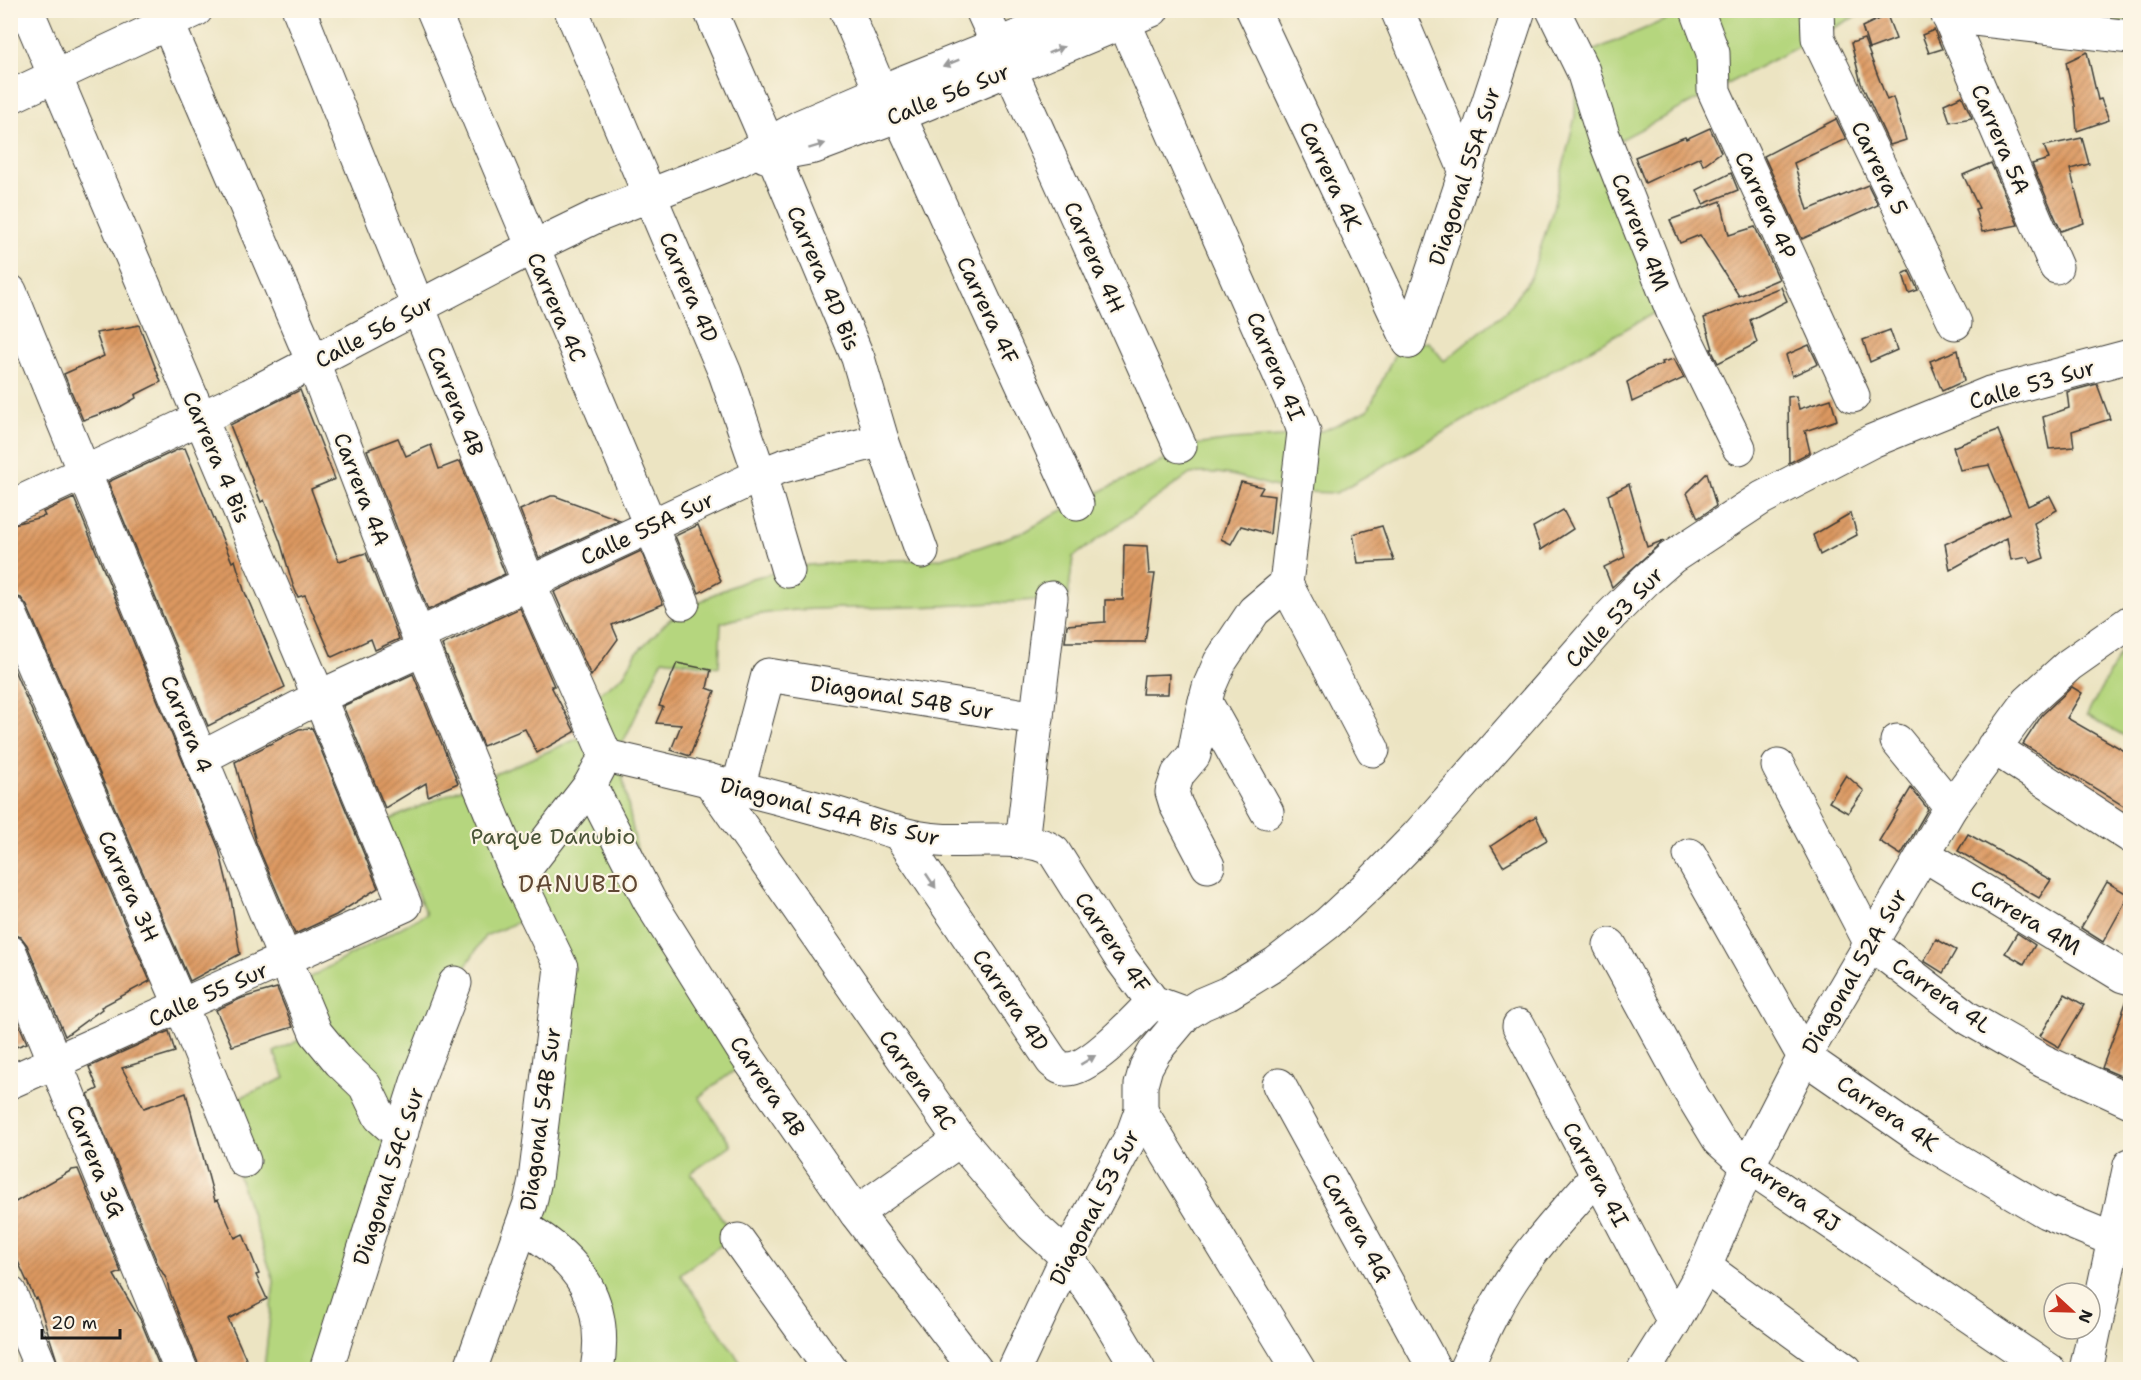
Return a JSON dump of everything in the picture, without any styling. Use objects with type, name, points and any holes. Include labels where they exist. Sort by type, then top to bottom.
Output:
[{"type":"street","name":"Carrera 4 Bis","points":[[27,10],[405,905]]},
{"type":"street","name":"Carrera 4B","points":[[299,10],[529,583],[606,756]]},
{"type":"street","name":"Carrera 4C","points":[[433,10],[682,603]]},
{"type":"street","name":"Carrera 4D","points":[[571,10],[725,373],[760,475],[788,571]]},
{"type":"street","name":"Carrera 4D Bis","points":[[710,10],[858,357],[882,440],[922,552]]},
{"type":"street","name":"Carrera 4F","points":[[846,10],[1077,504]]},
{"type":"street","name":"Carrera 4H","points":[[982,10],[1180,446]]},
{"type":"street","name":"Calle 56 Sur","points":[[1004,57],[1084,10]]},
{"type":"street","name":"Carrera 4K","points":[[1253,10],[1409,342]]},
{"type":"street","points":[[1397,10],[1466,172]]},
{"type":"street","name":"Diagonal 55A Sur","points":[[1409,342],[1519,10]]},
{"type":"street","name":"Carrera 4M","points":[[1553,10],[1583,71],[1603,135],[1674,315],[1739,448]]},
{"type":"street","name":"Carrera 4P","points":[[1697,10],[1713,53],[1714,91],[1853,396]]},
{"type":"street","name":"Carrera 5","points":[[1816,10],[1818,38],[1955,323]]},
{"type":"street","points":[[1947,13],[2130,37]]},
{"type":"street","name":"Carrera 5A","points":[[1947,13],[2056,267]]},
{"type":"street","points":[[10,97],[175,15]]},
{"type":"street","name":"Carrera 4A","points":[[175,15],[421,642],[518,878],[561,966]]},
{"type":"street","name":"Calle 56 Sur","points":[[10,507],[201,418],[532,247],[597,216],[770,149],[801,126],[890,103],[1004,57],[1138,16]]},
{"type":"street","name":"Carrera 4I","points":[[1138,16],[1304,432],[1286,584]]},
{"type":"street","name":"Carrera 4","points":[[10,291],[201,759],[316,1033],[340,1062],[365,1086],[380,1117],[390,1126],[402,1132]]},
{"type":"street","name":"Calle 53 Sur","points":[[1186,1014],[1228,993],[1275,964],[1328,923],[1371,884],[1418,835],[1611,615],[1671,558],[1762,498],[1872,441],[1990,393],[2130,356]]},
{"type":"street","name":"Calle 55A Sur","points":[[201,759],[529,583],[760,475],[783,466],[882,440]]},
{"type":"street","points":[[1208,866],[1176,805],[1172,792],[1178,774],[1194,755],[1205,701],[1220,662],[1254,611],[1286,584],[1373,750]]},
{"type":"street","points":[[1022,842],[1051,598]]},
{"type":"street","name":"Carrera 3H","points":[[10,613],[181,1006],[244,1161]]},
{"type":"street","name":"Diagonal 52A Sur","points":[[1644,1370],[1705,1267],[1748,1166],[1804,1057],[1951,807],[2028,702],[2069,665],[2130,622]]},
{"type":"street","name":"Diagonal 54B Sur","points":[[723,784],[768,675],[1037,718]]},
{"type":"street","points":[[1205,701],[1267,812]]},
{"type":"street","points":[[1897,741],[1951,807]]},
{"type":"street","points":[[1993,747],[2130,836]]},
{"type":"street","points":[[518,878],[590,785],[606,756]]},
{"type":"street","name":"Diagonal 54A Bis Sur","points":[[606,756],[828,811],[898,832],[937,840],[1038,843],[1054,852]]},
{"type":"street","name":"Carrera 4L","points":[[1778,766],[1871,944],[1968,1018],[2043,1061],[2130,1101]]},
{"type":"street","name":"Carrera 4C","points":[[723,784],[960,1140],[1032,1225],[1067,1257],[1140,1370]]},
{"type":"street","name":"Carrera 4B","points":[[590,785],[655,910],[746,1055],[856,1213],[976,1370]]},
{"type":"street","name":"Carrera 4D","points":[[898,832],[1052,1061],[1059,1067],[1069,1069],[1089,1061],[1120,1035],[1153,1002]]},
{"type":"street","name":"Carrera 4F","points":[[1054,852],[1122,960],[1153,1002],[1186,1014]]},
{"type":"street","name":"Carrera 4M","points":[[1923,854],[2113,970],[2130,978]]},
{"type":"street","name":"Carrera 4K","points":[[1690,855],[1804,1057],[1924,1140],[2036,1206],[2114,1240]]},
{"type":"street","name":"Calle 55 Sur","points":[[10,1082],[405,905]]},
{"type":"street","name":"Carrera 4J","points":[[1610,945],[1687,1087],[1719,1140],[1748,1166],[2049,1370]]},
{"type":"street","name":"Carrera 3G","points":[[10,952],[181,1370]]},
{"type":"street","name":"Diagonal 54B Sur","points":[[470,1370],[523,1227],[535,1180],[561,966]]},
{"type":"street","name":"Diagonal 54C Sur","points":[[326,1370],[418,1079],[455,983]]},
{"type":"street","name":"Diagonal 53 Sur","points":[[1014,1370],[1067,1257],[1133,1133],[1141,1111],[1141,1085],[1146,1067],[1155,1051],[1186,1014]]},
{"type":"street","name":"Carrera 4I","points":[[1519,1026],[1674,1322]]},
{"type":"street","name":"Carrera 4G","points":[[1279,1085],[1436,1370]]},
{"type":"street","points":[[1141,1111],[1299,1370]]},
{"type":"street","points":[[856,1213],[960,1140]]},
{"type":"street","points":[[2086,1370],[2130,1165]]},
{"type":"street","points":[[1465,1370],[1480,1337],[1518,1269],[1558,1219],[1597,1176]]},
{"type":"street","points":[[523,1227],[543,1238],[561,1253],[584,1278],[598,1317],[601,1349],[597,1370]]},
{"type":"street","points":[[738,1240],[831,1370]]},
{"type":"street","points":[[1705,1267],[1846,1370]]},
{"type":"street","points":[[10,1293],[42,1370]]},
{"type":"green space","name":"Parque Danubio","points":[[1686,11],[1866,11],[1601,150],[1663,308],[1336,493],[1284,489],[1219,473],[1190,474],[1073,557],[1068,598],[948,606],[813,609],[766,613],[721,623],[719,667],[663,659],[618,753],[647,902],[747,1061],[699,1097],[731,1145],[691,1173],[734,1236],[680,1274],[745,1369],[606,1369],[611,1345],[538,1221],[574,985],[535,915],[485,936],[455,983],[326,1369],[264,1369],[274,1281],[235,1165],[232,1101],[285,1078],[274,1052],[327,1027],[308,978],[426,914],[386,821],[600,729],[589,700],[623,676],[637,652],[670,619],[714,594],[752,578],[809,565],[938,559],[1026,531],[1057,513],[1194,445],[1296,436],[1325,430],[1368,410],[1399,345],[1429,342],[1444,361],[1506,311],[1531,277],[1552,212],[1575,117],[1576,58]]},
{"type":"green space","points":[[2017,11],[2130,11],[2130,23]]},
{"type":"green space","points":[[2128,639],[2130,640],[2130,739],[2087,715]]},
{"type":"building","points":[[1887,15],[1896,39],[1869,49],[1862,27]]},
{"type":"building","points":[[1934,30],[1942,49],[1929,53],[1922,35]]},
{"type":"building","points":[[1864,39],[1887,100],[1893,97],[1906,140],[1890,145],[1861,83],[1851,43]]},
{"type":"building","points":[[2087,52],[2098,100],[2101,99],[2109,120],[2077,131],[2075,106],[2066,62]]},
{"type":"building","points":[[1962,96],[1972,118],[1950,122],[1944,104]]},
{"type":"building","points":[[1836,119],[1846,139],[1794,163],[1808,210],[1868,185],[1878,205],[1802,239],[1764,156]]},
{"type":"building","points":[[1710,128],[1721,152],[1703,165],[1700,157],[1645,183],[1635,157]]},
{"type":"building","points":[[2082,138],[2089,164],[2070,169],[2084,223],[2061,231],[2032,164],[2049,159],[2044,146]]},
{"type":"building","points":[[1991,163],[2018,225],[1982,232],[1975,209],[1979,208],[1963,175]]},
{"type":"building","points":[[1731,173],[1738,190],[1703,204],[1697,190]]},
{"type":"building","points":[[1721,201],[1729,235],[1755,227],[1779,279],[1739,296],[1700,235],[1680,243],[1670,220]]},
{"type":"building","points":[[1909,271],[1918,290],[1909,293],[1903,274]]},
{"type":"building","points":[[1781,287],[1787,301],[1750,320],[1757,343],[1718,363],[1711,349],[1713,349],[1704,318]]},
{"type":"building","points":[[139,325],[161,382],[135,395],[136,398],[120,407],[83,420],[64,374],[104,356],[96,333]]},
{"type":"building","points":[[1890,330],[1897,350],[1870,362],[1863,340]]},
{"type":"building","points":[[1809,345],[1818,364],[1792,376],[1786,355]]},
{"type":"building","points":[[1958,350],[1964,381],[1942,391],[1930,361]]},
{"type":"building","points":[[1674,359],[1684,378],[1632,402],[1627,382],[1663,364],[1662,362]]},
{"type":"building","points":[[2097,384],[2110,419],[2072,431],[2074,447],[2049,449],[2043,417],[2069,408],[2067,392]]},
{"type":"building","points":[[300,390],[335,479],[311,489],[321,516],[339,561],[366,553],[399,639],[375,650],[371,639],[332,657],[305,595],[298,597],[264,500],[261,502],[230,425]]},
{"type":"building","points":[[1796,396],[1799,409],[1831,399],[1837,420],[1805,431],[1810,452],[1789,463],[1788,397]]},
{"type":"building","points":[[1998,430],[2028,506],[2050,496],[2057,510],[2034,523],[2044,558],[2031,563],[2028,557],[2011,560],[2007,538],[1950,570],[1945,544],[2010,514],[1989,465],[1960,470],[1953,447]]},
{"type":"building","points":[[398,438],[406,456],[431,445],[439,469],[460,461],[505,574],[428,610],[367,450]]},
{"type":"building","points":[[185,448],[232,562],[235,560],[244,590],[285,687],[208,726],[108,482]]},
{"type":"building","points":[[1707,473],[1716,506],[1698,518],[1687,493]]},
{"type":"building","points":[[1241,482],[1263,487],[1259,494],[1274,496],[1270,534],[1241,526],[1231,544],[1221,539]]},
{"type":"building","points":[[1629,484],[1647,547],[1664,540],[1612,587],[1604,567],[1625,557],[1608,495]]},
{"type":"building","points":[[551,496],[620,520],[539,558],[520,510]]},
{"type":"building","points":[[74,498],[219,849],[231,899],[240,954],[190,981],[27,606],[21,598],[10,595],[10,525],[45,516],[43,512]]},
{"type":"building","points":[[1563,510],[1573,529],[1541,550],[1533,527]]},
{"type":"building","points":[[1851,513],[1857,535],[1820,555],[1813,535]]},
{"type":"building","points":[[698,525],[721,581],[699,593],[675,536]]},
{"type":"building","points":[[1382,526],[1394,561],[1358,563],[1353,534]]},
{"type":"building","points":[[1124,545],[1147,546],[1149,574],[1155,574],[1145,642],[1065,642],[1067,625],[1105,622],[1105,600],[1123,600]]},
{"type":"building","points":[[641,551],[663,604],[612,625],[618,639],[591,676],[554,592]]},
{"type":"building","points":[[520,608],[554,686],[551,686],[575,732],[537,753],[525,729],[483,746],[442,645]]},
{"type":"building","points":[[10,661],[150,981],[101,1007],[102,1009],[65,1036],[27,945],[21,937],[10,934]]},
{"type":"building","points":[[677,663],[711,670],[707,688],[715,691],[690,756],[671,750],[681,725],[656,723],[663,707],[659,706]]},
{"type":"building","points":[[413,674],[458,783],[428,796],[426,783],[385,808],[343,706]]},
{"type":"building","points":[[1169,674],[1168,694],[1142,694],[1144,675]]},
{"type":"building","points":[[2072,687],[2082,693],[2067,718],[2130,754],[2130,810],[2023,744],[2042,715]]},
{"type":"building","points":[[312,728],[378,888],[336,915],[295,934],[256,842],[235,762],[299,729]]},
{"type":"building","points":[[1846,775],[1864,791],[1848,813],[1829,802]]},
{"type":"building","points":[[1911,788],[1928,809],[1901,855],[1879,841]]},
{"type":"building","points":[[1536,816],[1547,840],[1503,866],[1491,846]]},
{"type":"building","points":[[1968,834],[2051,880],[2039,898],[1958,851]]},
{"type":"building","points":[[2107,882],[2129,895],[2103,942],[2081,928]]},
{"type":"building","points":[[2017,933],[2035,945],[2024,964],[2005,953]]},
{"type":"building","points":[[1936,939],[1956,950],[1943,973],[1924,961]]},
{"type":"building","points":[[277,988],[293,1027],[232,1046],[216,1010],[242,998]]},
{"type":"building","points":[[2065,994],[2084,1005],[2059,1047],[2040,1036]]},
{"type":"building","points":[[2128,997],[2130,998],[2130,1055],[2123,1077],[2102,1068]]},
{"type":"building","points":[[10,1003],[27,1043],[10,1049]]},
{"type":"building","points":[[169,1031],[175,1052],[122,1068],[144,1108],[186,1093],[215,1201],[218,1200],[235,1238],[243,1234],[259,1274],[256,1275],[267,1299],[228,1319],[251,1370],[199,1370],[167,1280],[159,1267],[88,1094],[98,1089],[89,1067]]},
{"type":"building","points":[[78,1169],[121,1272],[114,1275],[140,1319],[161,1370],[60,1370],[37,1298],[35,1299],[10,1244],[10,1205],[72,1170]]},
{"type":"district","name":"DANUBIO","points":[[579,884]]}]
